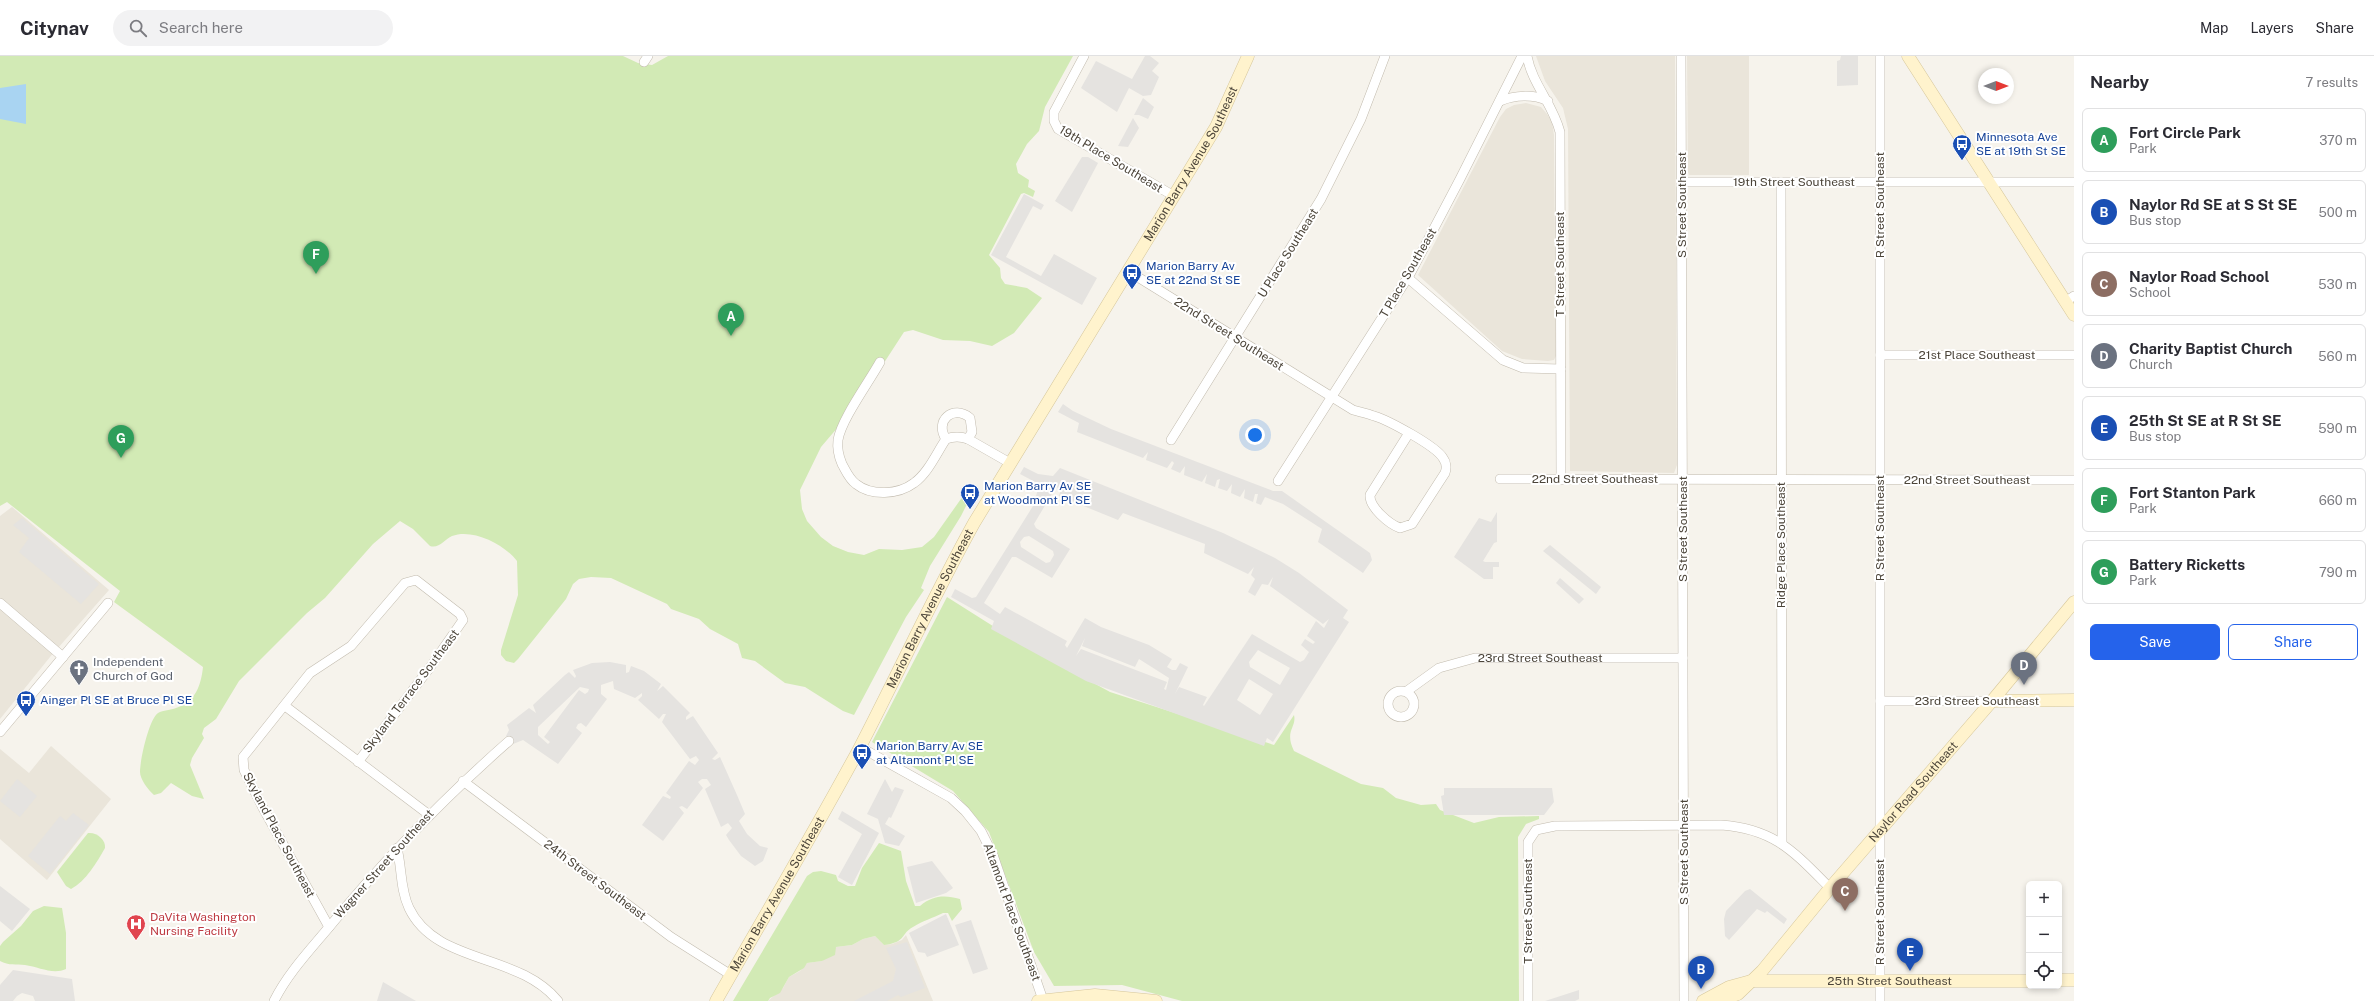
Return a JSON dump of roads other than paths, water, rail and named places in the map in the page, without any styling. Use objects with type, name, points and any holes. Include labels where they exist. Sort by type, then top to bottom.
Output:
[{"type":"main road","name":"Marion Barry Avenue Southeast","points":[[716,1001],[797,862],[860,747],[939,586],[1010,463],[1221,118],[1248,56]]},
{"type":"main road","points":[[1908,56],[1989,182],[2070,298],[2074,315]]},
{"type":"main road","name":"Naylor Road Southeast","points":[[1719,1001],[1738,994],[1773,959],[1830,888],[1992,701],[2074,602]]},
{"type":"main road","name":"23rd Street Southeast","points":[[1992,701],[2074,700]]},
{"type":"main road","points":[[2062,980],[2074,980]]},
{"type":"main road","name":"Naylor Road Southeast","points":[[1703,1001],[1729,987],[1751,981]]},
{"type":"main road","name":"25th Street Southeast","points":[[1751,981],[2026,981]]},
{"type":"main road","points":[[1040,1000],[1095,995],[1156,1001]]},
{"type":"street","name":"19th Place Southeast","points":[[1084,56],[1054,112],[1056,125],[1060,131],[1174,196]]},
{"type":"street","name":"U Place Southeast","points":[[1171,440],[1323,195],[1362,114],[1385,56]]},
{"type":"street","name":"T Place Southeast","points":[[1278,481],[1330,397],[1408,278],[1522,56]]},
{"type":"street","name":"T Street Southeast","points":[[1527,56],[1534,80],[1554,112],[1560,132],[1561,480]]},
{"type":"street","name":"S Street Southeast","points":[[1681,56],[1684,1001]]},
{"type":"street","name":"R Street Southeast","points":[[1880,56],[1880,1001]]},
{"type":"street","points":[[1500,101],[1528,96],[1540,97],[1548,102]]},
{"type":"street","name":"19th Street Southeast","points":[[1682,182],[2074,182]]},
{"type":"street","name":"Ridge Place Southeast","points":[[1781,182],[1782,842]]},
{"type":"street","name":"22nd Street Southeast","points":[[1128,271],[1330,397],[1353,410],[1375,416],[1410,433],[1443,457],[1447,469],[1412,524],[1400,528],[1386,518],[1370,500],[1371,491],[1410,433]]},
{"type":"street","points":[[1408,278],[1503,360],[1523,368],[1560,369]]},
{"type":"street","name":"21st Place Southeast","points":[[1880,355],[2074,355]]},
{"type":"street","points":[[880,362],[843,427],[838,441],[839,456],[847,474],[855,484],[875,492],[888,493],[902,490],[923,475],[946,439],[961,436],[1010,463]]},
{"type":"street","points":[[946,439],[942,433],[944,418],[957,412],[964,413],[970,418],[972,432],[968,439]]},
{"type":"street","name":"22nd Street Southeast","points":[[1500,479],[2074,480]]},
{"type":"street","name":"Skyland Terrace Southeast","points":[[358,762],[431,666],[463,620],[460,614],[416,580],[411,580]]},
{"type":"street","name":"Skyland Place Southeast","points":[[329,927],[263,808],[243,767],[244,754],[285,706],[310,673],[351,646],[405,583],[411,580]]},
{"type":"street","points":[[0,603],[63,657]]},
{"type":"street","points":[[0,732],[108,603]]},
{"type":"street","name":"23rd Street Southeast","points":[[1407,691],[1439,668],[1475,658],[1683,658]]},
{"type":"street","name":"23rd Street Southeast","points":[[1880,701],[1992,701]]},
{"type":"street","points":[[285,706],[428,814]]},
{"type":"street","name":"Wagner Street Southeast","points":[[274,1001],[293,971],[397,848],[428,814],[509,741]]},
{"type":"street","name":"Altamont Place Southeast","points":[[860,747],[945,794],[962,808],[977,825],[990,846],[1040,1000]]},
{"type":"street","name":"24th Street Southeast","points":[[463,781],[666,933],[731,975]]},
{"type":"street","points":[[1683,825],[1738,826],[1758,831],[1782,842],[1830,888]]},
{"type":"street","name":"T Street Southeast","points":[[1528,1001],[1528,842],[1532,834],[1541,828],[1555,826],[1683,825]]},
{"type":"street","points":[[397,848],[405,899],[414,918],[424,930],[448,946],[519,971],[541,985],[558,1001]]},
{"type":"water","points":[[26,84],[26,124],[0,119],[0,88]]},
{"type":"place","name":"Minnesota Ave SE at 19th St SE","points":[[1962,161]]},
{"type":"place","name":"Fort Stanton Park","points":[[316,274]]},
{"type":"place","name":"Marion Barry Av SE at 22nd St SE","points":[[1132,290]]},
{"type":"place","name":"Fort Circle Park","points":[[731,336]]},
{"type":"place","name":"Battery Ricketts","points":[[121,458]]},
{"type":"place","name":"Marion Barry Av SE at Woodmont Pl SE","points":[[970,510]]},
{"type":"place","name":"Charity Baptist Church","points":[[2024,685]]},
{"type":"place","name":"Independent Church of God","points":[[79,686]]},
{"type":"place","name":"Ainger Pl SE at Bruce Pl SE","points":[[26,717]]},
{"type":"place","name":"Marion Barry Av SE at Altamont Pl SE","points":[[862,770]]},
{"type":"place","name":"Naylor Road School","points":[[1845,911]]},
{"type":"place","name":"DaVita Washington Nursing Facility","points":[[136,941]]},
{"type":"place","name":"25th St SE at R St SE","points":[[1910,971]]},
{"type":"place","name":"Naylor Rd SE at S St SE","points":[[1701,989]]}]
